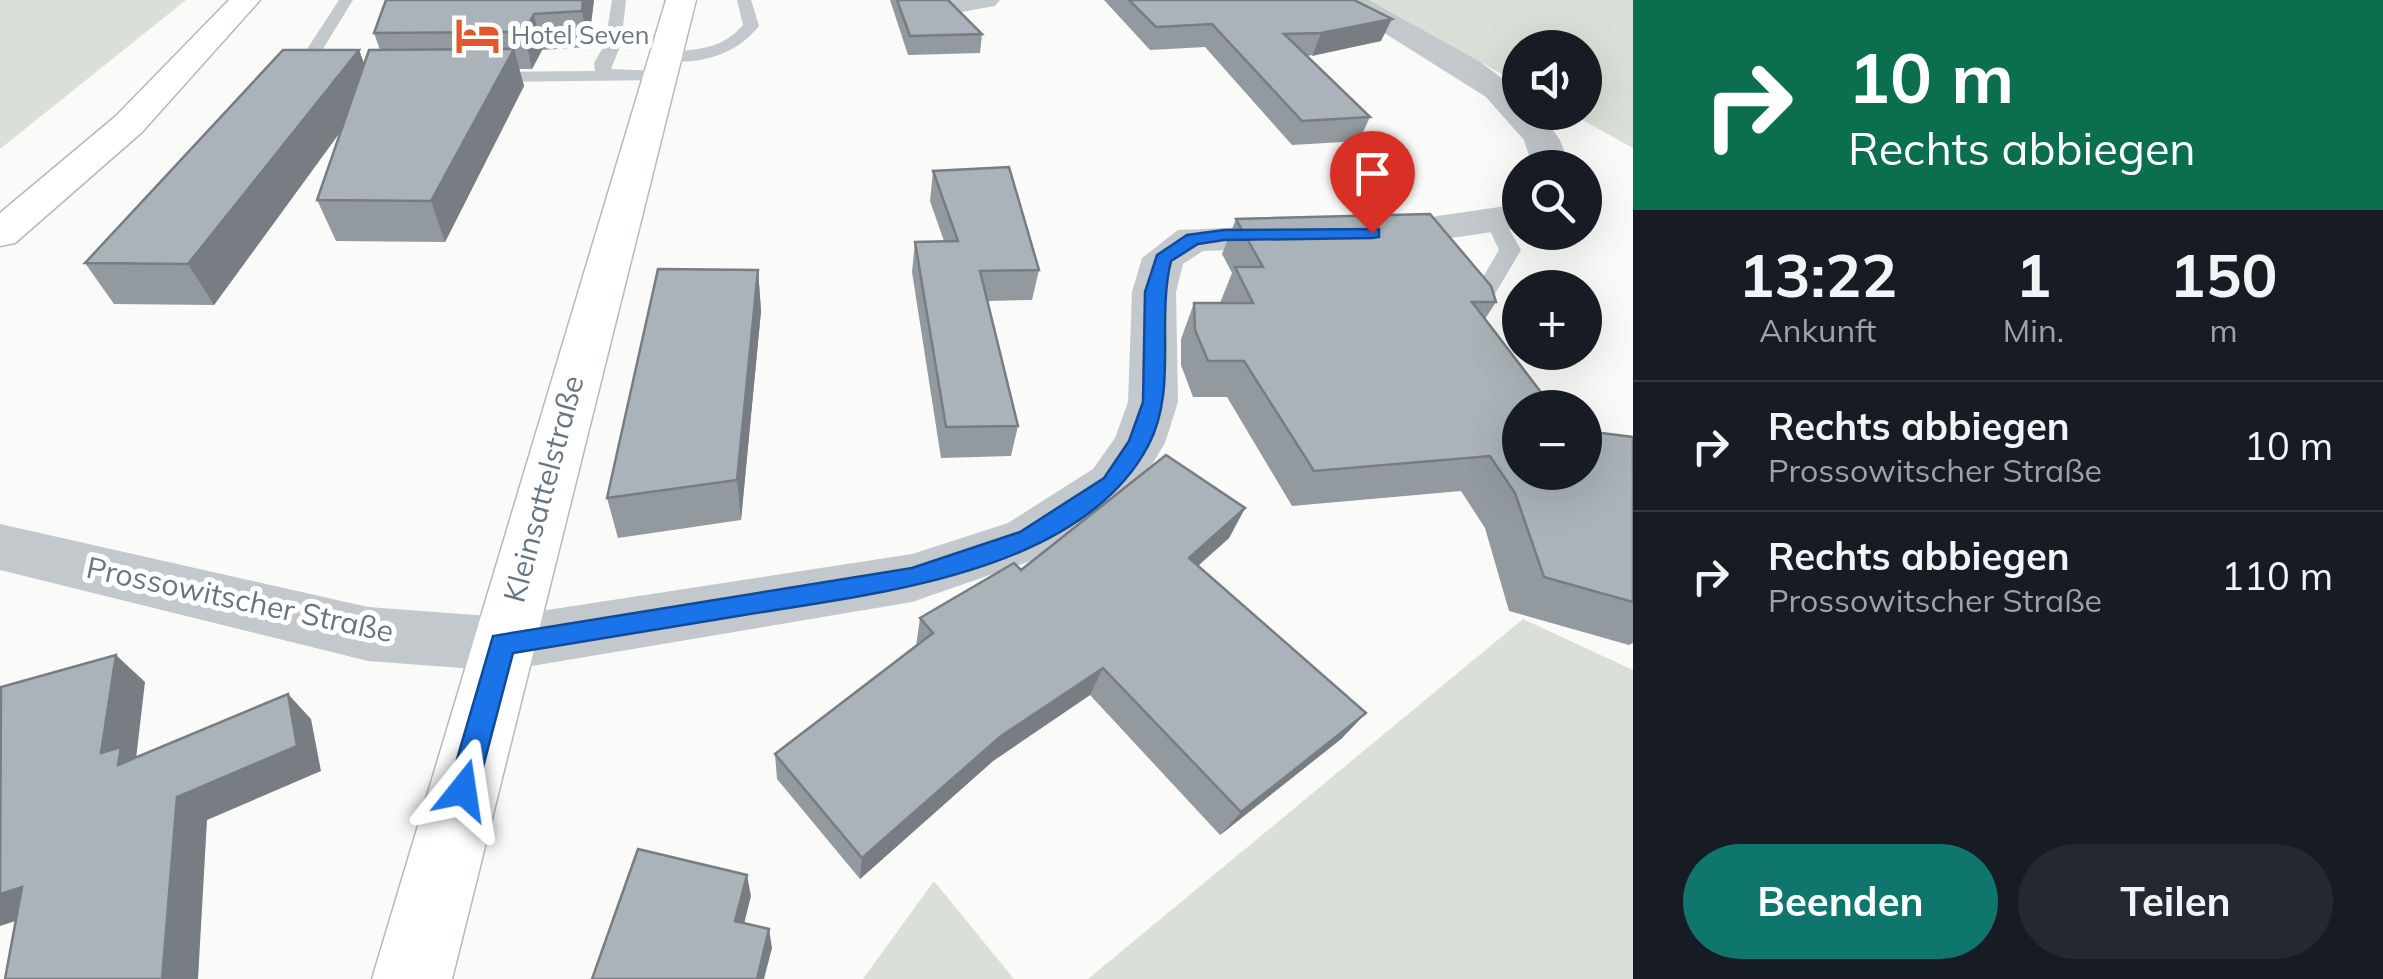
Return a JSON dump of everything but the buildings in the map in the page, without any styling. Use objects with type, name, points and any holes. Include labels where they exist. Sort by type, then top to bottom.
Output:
[{"type":"main road","points":[[0,234],[129,124],[245,0]]},
{"type":"main road","name":"Kleinsattelstraße","points":[[412,979],[648,70],[681,0]]},
{"type":"street","points":[[950,4],[984,0]]},
{"type":"street","points":[[1347,0],[1455,59],[1490,84],[1529,121],[1543,150]]},
{"type":"street","name":"Prossowitscher Straße","points":[[0,547],[368,634],[502,644],[912,578],[1028,538],[1112,484],[1139,443],[1153,402],[1154,292],[1163,258],[1194,239],[1224,235],[1417,240],[1502,220]]},
{"type":"lane","points":[[336,79],[317,78],[306,73],[304,66],[346,0]]},
{"type":"lane","points":[[618,0],[614,44],[602,64],[604,72],[648,70],[738,43],[751,26],[744,0]]},
{"type":"lane","points":[[460,78],[648,70]]},
{"type":"lane","points":[[1486,333],[1471,296],[1510,250]]},
{"type":"shaded area","points":[[0,0],[186,0],[0,149]]},
{"type":"shaded area","points":[[1369,0],[1633,0],[1633,148],[1601,130],[1602,30],[1502,30],[1502,74]]},
{"type":"shaded area","points":[[1523,619],[1633,670],[1633,979],[1088,979]]},
{"type":"shaded area","points":[[934,881],[1014,979],[863,979]]},
{"type":"place","name":"Hotel Seven","points":[[478,35]]},
{"type":"route","points":[[463,790],[502,644],[912,578],[1028,538],[1112,484],[1139,443],[1153,402],[1154,292],[1163,258],[1194,239],[1224,235],[1372,233]]}]
